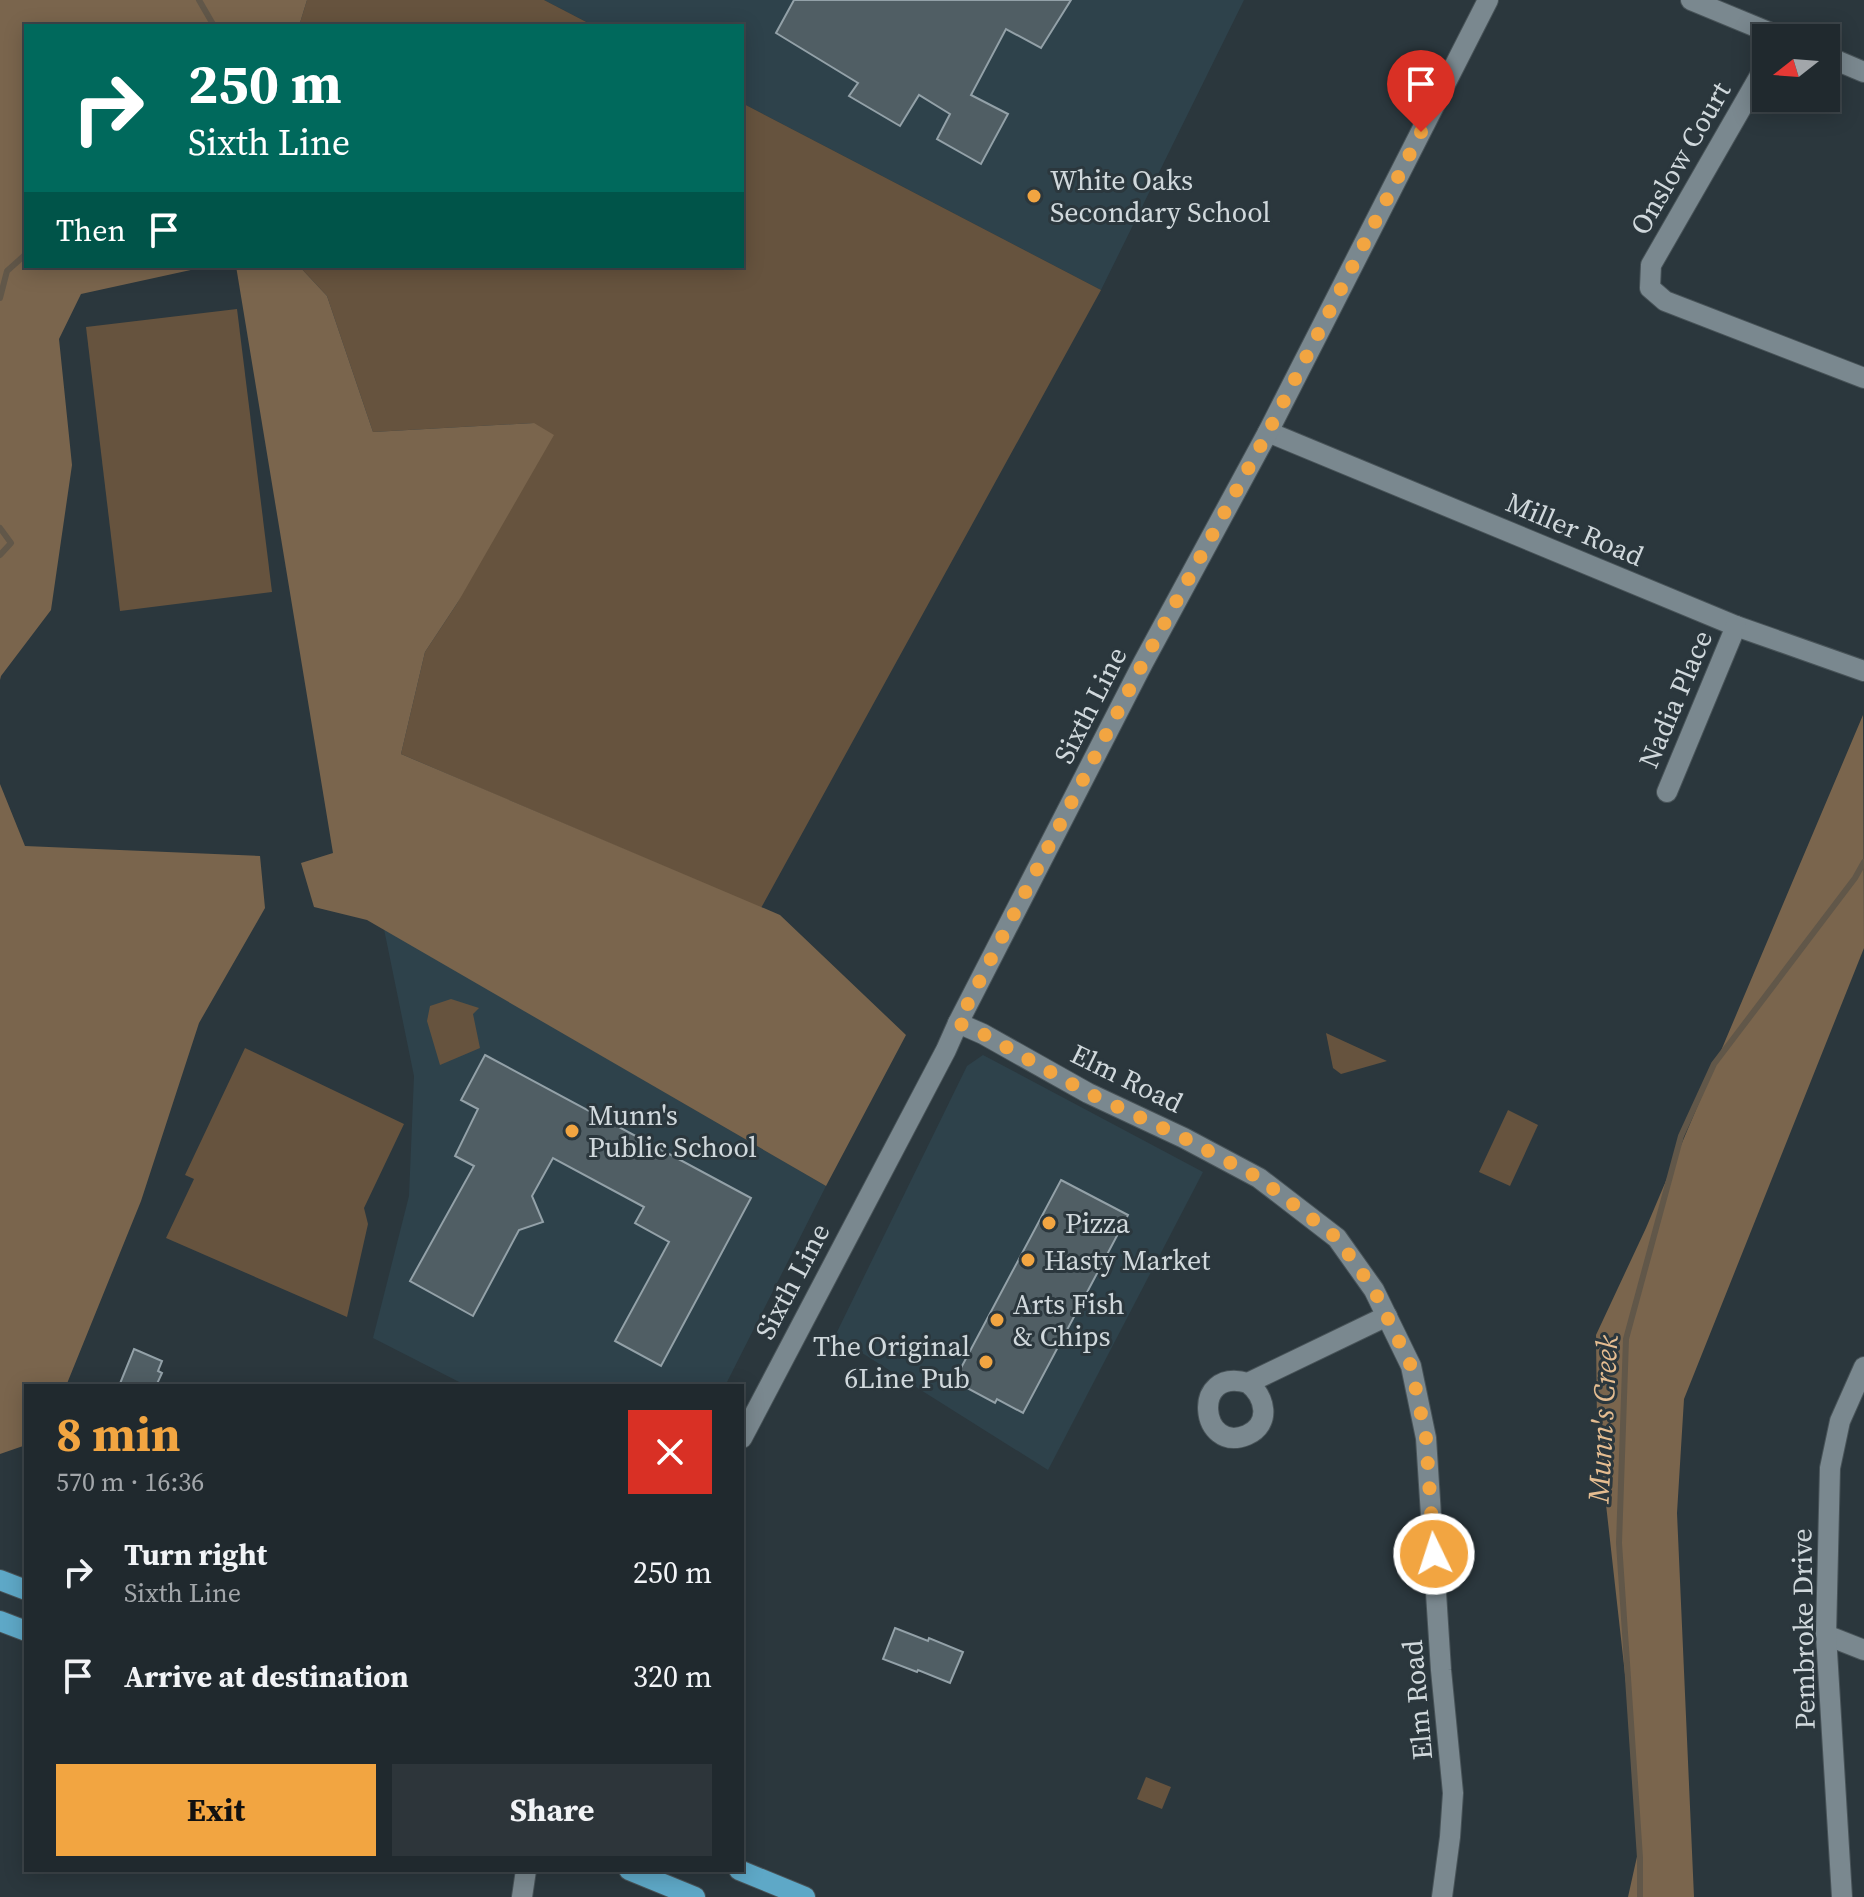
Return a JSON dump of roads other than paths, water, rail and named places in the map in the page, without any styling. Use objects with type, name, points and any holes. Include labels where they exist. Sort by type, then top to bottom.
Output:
[{"type":"main road","points":[[0,1580],[24,1589]]},
{"type":"main road","points":[[0,1621],[24,1630]]},
{"type":"main road","points":[[634,1872],[695,1897]]},
{"type":"main road","points":[[744,1872],[805,1897]]},
{"type":"street","name":"Sixth Line","points":[[744,1434],[932,1077],[1143,663],[1268,432],[1488,0]]},
{"type":"street","points":[[1691,0],[1752,25]]},
{"type":"street","points":[[1840,62],[1864,72]]},
{"type":"street","name":"Onslow Court","points":[[1752,89],[1651,265],[1650,288],[1665,301],[1864,378]]},
{"type":"street","name":"Miller Road","points":[[1268,432],[1736,626],[1864,671]]},
{"type":"street","name":"Nadia Place","points":[[1667,792],[1736,626]]},
{"type":"street","name":"Elm Road","points":[[958,1023],[1088,1093],[1184,1138],[1259,1178],[1337,1238],[1374,1290],[1411,1366],[1426,1438],[1441,1670],[1453,1793],[1442,1897]]},
{"type":"street","points":[[1248,1383],[1387,1316]]},
{"type":"street","name":"Pembroke Drive","points":[[1842,1897],[1826,1635],[1830,1468],[1840,1421],[1864,1367]]},
{"type":"street","points":[[1826,1635],[1864,1650]]},
{"type":"street","points":[[522,1897],[526,1872]]},
{"type":"waterway","points":[[199,0],[213,24]]},
{"type":"waterway","points":[[0,298],[7,271],[24,256]]},
{"type":"waterway","points":[[0,528],[11,543],[0,555]]},
{"type":"waterway","name":"Munn's Creek","points":[[1640,1897],[1619,1543],[1626,1339],[1681,1136],[1714,1064],[1864,862]]},
{"type":"place","name":"White Oaks Secondary School","points":[[1034,196]]},
{"type":"place","name":"Munn's Public School","points":[[572,1131]]},
{"type":"place","name":"Pizza","points":[[1049,1223]]},
{"type":"place","name":"Hasty Market","points":[[1028,1260]]},
{"type":"place","name":"Arts Fish & Chips","points":[[997,1320]]},
{"type":"place","name":"The Original 6Line Pub","points":[[986,1362]]}]
